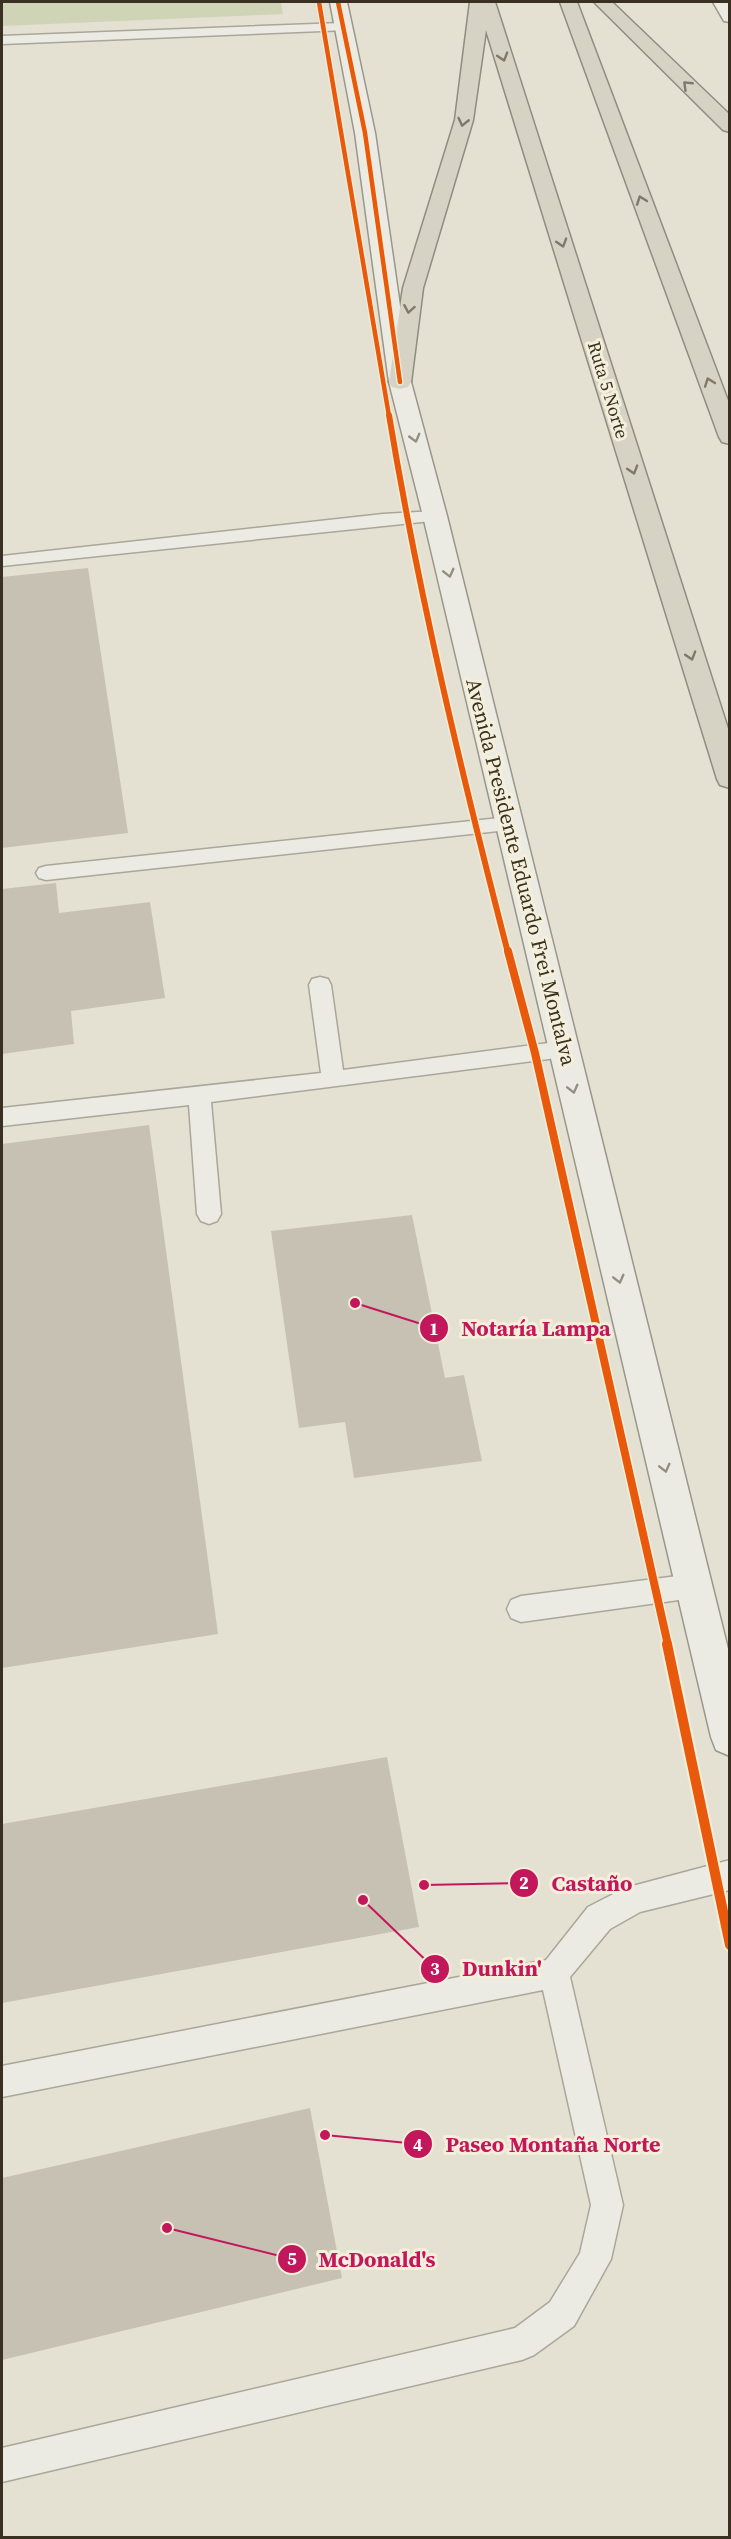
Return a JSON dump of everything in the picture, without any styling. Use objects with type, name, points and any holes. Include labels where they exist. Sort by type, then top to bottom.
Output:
[{"type":"highway","points":[[400,382],[413,288],[464,120],[476,42],[478,2]]},
{"type":"highway","name":"Ruta 5 Norte","points":[[486,2],[729,779]]},
{"type":"highway","points":[[568,2],[729,437]]},
{"type":"highway","points":[[602,2],[729,126]]},
{"type":"main road","name":"Avenida Presidente Eduardo Frei Montalva","points":[[338,2],[365,133],[400,382],[435,516],[729,1737]]},
{"type":"main road","points":[[722,2],[729,17]]},
{"type":"lane","points":[[2,40],[342,27]]},
{"type":"lane","points":[[2,561],[383,519],[435,516]]},
{"type":"lane","points":[[46,873],[509,824]]},
{"type":"lane","points":[[320,985],[333,1080]]},
{"type":"lane","points":[[2,1117],[333,1080],[564,1049]]},
{"type":"lane","points":[[199,1094],[209,1214]]},
{"type":"lane","points":[[521,1609],[693,1586]]},
{"type":"lane","points":[[2,2081],[554,1973],[599,1918],[634,1898],[729,1875]]},
{"type":"lane","points":[[2,2465],[522,2343],[561,2314],[595,2259],[607,2205],[554,1973]]},
{"type":"green space","points":[[2,2],[281,2],[283,14],[2,26]]},
{"type":"building","points":[[88,568],[128,833],[2,848],[2,577]]},
{"type":"building","points":[[56,883],[59,913],[150,902],[165,998],[71,1011],[74,1044],[2,1054],[2,889]]},
{"type":"building","points":[[149,1125],[218,1634],[2,1668],[2,1144]]},
{"type":"building","points":[[412,1215],[445,1378],[464,1375],[482,1461],[354,1478],[345,1422],[299,1428],[271,1231]]},
{"type":"building","points":[[387,1757],[419,1927],[2,2003],[2,1824]]},
{"type":"building","points":[[310,2108],[342,2278],[2,2360],[2,2178]]},
{"type":"cycle path","points":[[319,2],[406,517],[475,826],[535,1053],[656,1590],[730,1945]]},
{"type":"cycle path","points":[[338,2],[365,133],[400,382]]},
{"type":"place","name":"Notaría Lampa","points":[[355,1303]]},
{"type":"place","name":"Castaño","points":[[424,1885]]},
{"type":"place","name":"Dunkin'","points":[[363,1900]]},
{"type":"place","name":"Paseo Montaña Norte","points":[[325,2135]]},
{"type":"place","name":"McDonald's","points":[[167,2228]]}]
